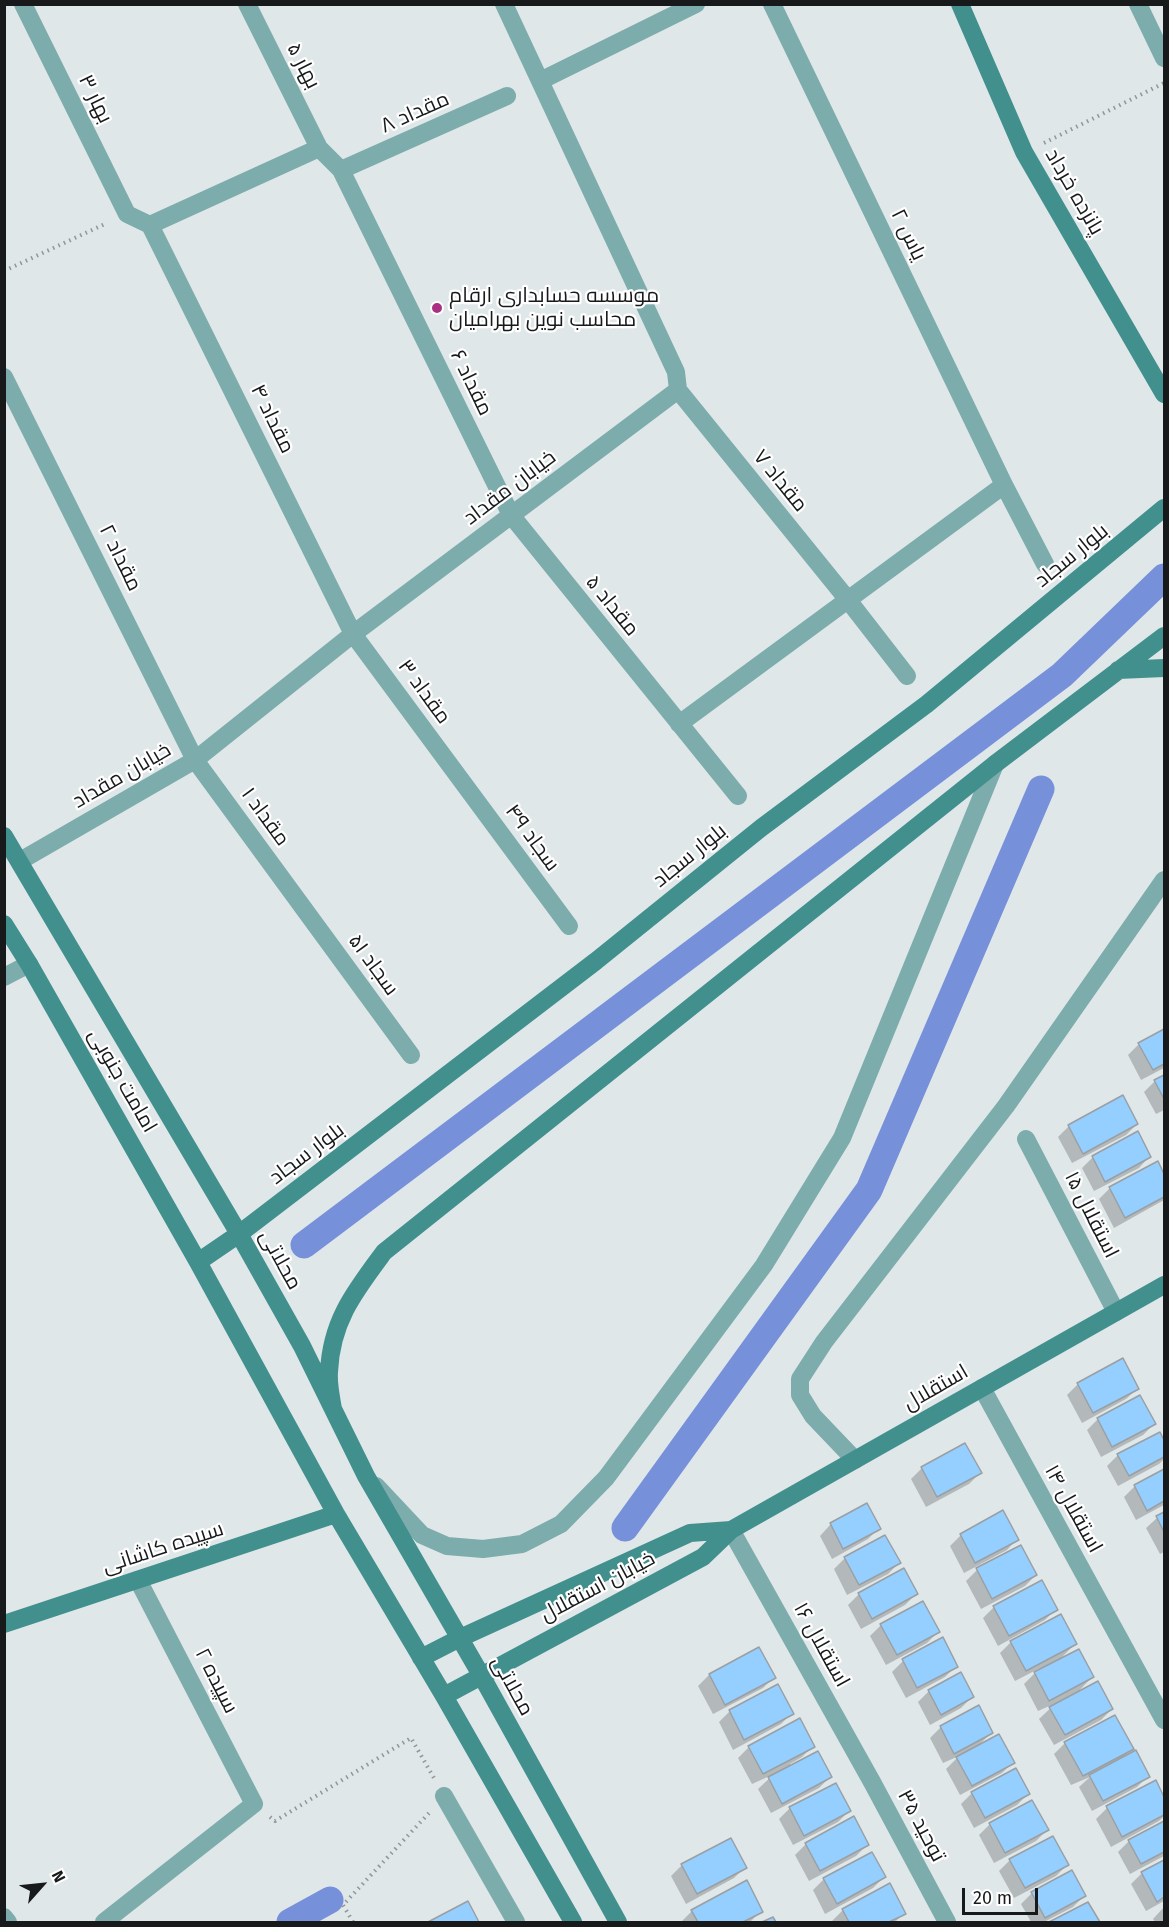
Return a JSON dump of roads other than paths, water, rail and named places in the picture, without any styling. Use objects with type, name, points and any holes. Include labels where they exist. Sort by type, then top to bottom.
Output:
[{"type":"main road","name":"پانزده خرداد","points":[[960,4],[1024,152],[1164,394]]},
{"type":"main road","name":"بلوار سجاد","points":[[240,1234],[587,968],[761,828],[927,704],[1164,508]]},
{"type":"main road","points":[[333,1409],[329,1374],[331,1350],[342,1313],[358,1286],[384,1252],[995,764],[1164,636]]},
{"type":"main road","points":[[1118,670],[1164,668]]},
{"type":"main road","points":[[4,836],[12,866],[240,1234]]},
{"type":"main road","name":"امامت جنوبی","points":[[4,924],[198,1262]]},
{"type":"main road","name":"محلاتی","points":[[198,1262],[240,1234],[302,1346],[366,1476],[458,1639],[481,1675],[618,1923]]},
{"type":"main road","points":[[198,1262],[336,1514],[444,1696],[573,1923]]},
{"type":"main road","name":"استقلال","points":[[731,1530],[1164,1285]]},
{"type":"main road","name":"سپیده کاشانی","points":[[4,1624],[336,1514]]},
{"type":"main road","points":[[421,1658],[690,1533],[731,1530]]},
{"type":"main road","name":"خیابان استقلال","points":[[444,1696],[703,1557],[731,1530]]},
{"type":"street","name":"بهار ۳","points":[[23,4],[127,214],[150,225]]},
{"type":"street","name":"بهار ۵","points":[[247,4],[319,148]]},
{"type":"street","points":[[504,4],[676,372],[678,390]]},
{"type":"street","points":[[540,81],[696,4]]},
{"type":"street","name":"یاس ۲","points":[[772,4],[1044,564]]},
{"type":"street","points":[[1138,4],[1164,58]]},
{"type":"street","name":"مقداد ۸","points":[[341,170],[507,96]]},
{"type":"street","name":"مقداد ۶","points":[[319,148],[341,170],[511,515]]},
{"type":"street","points":[[150,225],[319,148]]},
{"type":"street","name":"مقداد ۴","points":[[150,225],[353,634]]},
{"type":"street","name":"مقداد ۲","points":[[4,377],[195,760]]},
{"type":"street","name":"خیابان مقداد","points":[[12,866],[195,760],[353,634],[678,390]]},
{"type":"street","name":"مقداد ۷","points":[[678,390],[907,676]]},
{"type":"street","points":[[679,724],[1004,485]]},
{"type":"street","name":"مقداد ۵","points":[[511,515],[738,796]]},
{"type":"street","name":"مقداد ۳","points":[[353,634],[458,776]]},
{"type":"street","name":"مقداد ۱","points":[[195,760],[299,901]]},
{"type":"street","points":[[366,1476],[422,1535],[447,1546],[483,1549],[522,1544],[561,1524],[606,1478],[764,1265],[842,1138],[995,764]]},
{"type":"street","name":"سجاد ۴۹","points":[[458,776],[569,927]]},
{"type":"street","points":[[855,1460],[813,1416],[800,1395],[801,1379],[824,1342],[1006,1106],[1164,880]]},
{"type":"street","name":"سجاد ۵۱","points":[[299,901],[411,1055]]},
{"type":"street","points":[[4,977],[29,964]]},
{"type":"street","name":"استقلال ۱۵","points":[[1026,1139],[1116,1312]]},
{"type":"street","name":"استقلال ۱۴","points":[[981,1388],[1164,1720]]},
{"type":"street","name":"استقلال ۱۶","points":[[731,1530],[872,1782]]},
{"type":"street","name":"سپیده ۲","points":[[104,1923],[254,1804],[138,1580]]},
{"type":"street","name":"توحید ۳۵","points":[[872,1782],[947,1923]]},
{"type":"street","points":[[444,1796],[516,1923]]},
{"type":"street","points":[[4,1917],[8,1923]]},
{"type":"waterway","points":[[304,1245],[1062,675],[1164,577]]},
{"type":"waterway","points":[[625,1528],[869,1190],[1041,789]]},
{"type":"waterway","points":[[290,1922],[330,1900]]},
{"type":"place","name":"موسسه حسابداری ارقام محاسب نوین بهرامیان","points":[[437,308]]}]
